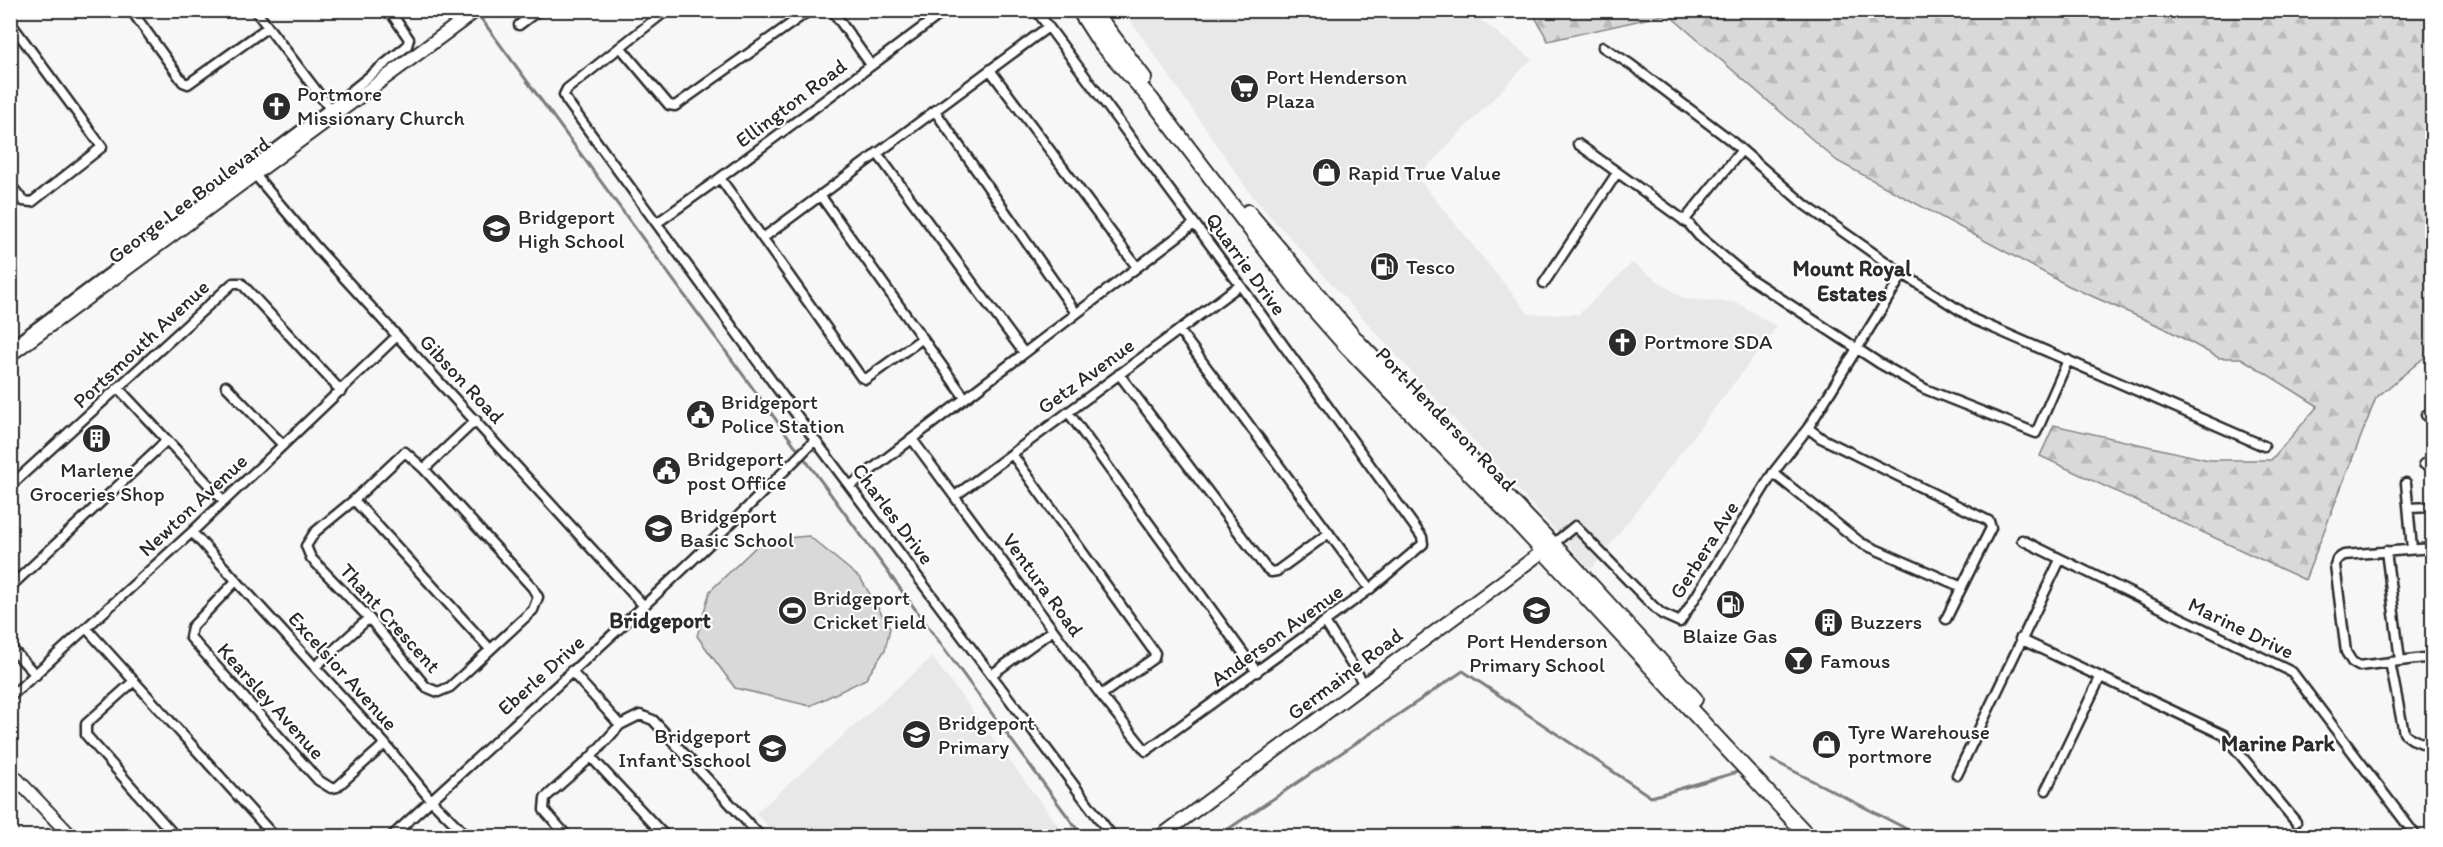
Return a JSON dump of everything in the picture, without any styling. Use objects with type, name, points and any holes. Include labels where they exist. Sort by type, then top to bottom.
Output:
[{"type":"main road","name":"Port Henderson Road","points":[[1079,10],[1099,40],[1151,99],[1301,294],[1348,348],[1509,514],[1548,548],[1808,837]]},
{"type":"main road","name":"Port Henderson Road","points":[[1093,10],[1241,204],[1311,288],[1548,548],[1820,837]]},
{"type":"main road","name":"George Lee Boulevard","points":[[10,355],[256,176],[332,111],[472,14]]},
{"type":"main road","name":"Germaine Road","points":[[1161,837],[1548,548]]},
{"type":"main road","points":[[10,772],[71,837]]},
{"type":"street","points":[[131,10],[183,82],[188,84],[268,27]]},
{"type":"street","points":[[255,10],[332,111]]},
{"type":"street","points":[[10,347],[332,111],[409,43],[409,39],[388,10]]},
{"type":"street","points":[[519,25],[539,10]]},
{"type":"street","points":[[667,10],[621,48],[669,105],[675,106],[810,10]]},
{"type":"street","points":[[832,10],[872,65]]},
{"type":"street","name":"Quarrie Drive","points":[[1036,10],[1240,285],[1424,541]]},
{"type":"street","name":"Ellington Road","points":[[657,222],[720,178],[940,12]]},
{"type":"street","points":[[10,22],[102,147],[32,202],[23,201],[10,184]]},
{"type":"street","points":[[763,238],[1048,27]]},
{"type":"street","points":[[1603,47],[1639,71],[1741,151],[1805,205],[1903,274],[1975,320],[2264,446]]},
{"type":"street","name":"Charles Drive","points":[[621,48],[567,89],[564,95],[815,440],[1112,837]]},
{"type":"street","points":[[990,70],[1137,267]]},
{"type":"street","points":[[935,111],[1076,313]]},
{"type":"street","points":[[1578,144],[1684,221],[1749,278],[1925,389],[2034,433],[2038,432],[2068,360]]},
{"type":"street","points":[[1684,221],[1741,151]]},
{"type":"street","points":[[877,153],[1024,353]]},
{"type":"street","points":[[1544,283],[1617,173]]},
{"type":"street","name":"Gibson Road","points":[[256,176],[316,247],[644,606]]},
{"type":"street","points":[[720,178],[864,379],[923,339]]},
{"type":"street","points":[[820,195],[965,398]]},
{"type":"street","points":[[850,486],[1194,224]]},
{"type":"street","name":"Gerbera Ave","points":[[1548,548],[1575,525],[1653,606],[1662,614],[1680,622],[1773,473],[1808,428],[1903,274]]},
{"type":"street","name":"Portsmouth Avenue","points":[[10,486],[237,282],[241,283],[341,391]]},
{"type":"street","name":"Getz Avenue","points":[[955,496],[1240,285]]},
{"type":"street","points":[[1179,330],[1370,589]]},
{"type":"street","name":"Newton Avenue","points":[[10,697],[192,532],[397,336]]},
{"type":"street","points":[[1119,374],[1271,572],[1277,571],[1329,533]]},
{"type":"street","points":[[226,386],[283,445]]},
{"type":"street","points":[[119,389],[224,501]]},
{"type":"street","points":[[1068,412],[1257,672]]},
{"type":"street","points":[[424,469],[476,420]]},
{"type":"street","points":[[1808,428],[1821,438],[1989,521],[1990,525],[1946,619]]},
{"type":"street","name":"Ventura Road","points":[[912,439],[1101,695],[1146,752]]},
{"type":"street","points":[[10,587],[166,440]]},
{"type":"street","name":"Eberle Drive","points":[[392,837],[644,606],[815,440]]},
{"type":"street","name":"Thant Crescent","points":[[408,453],[532,587],[538,597],[533,610],[450,687],[438,692],[426,687],[369,618],[311,558],[306,546],[315,532],[354,500],[401,454],[408,453]]},
{"type":"street","points":[[1011,454],[1155,653],[1154,658],[1101,695]]},
{"type":"street","points":[[1773,473],[1861,543],[1962,587]]},
{"type":"street","points":[[2406,483],[2412,549]]},
{"type":"street","points":[[354,500],[490,649]]},
{"type":"street","points":[[2409,508],[2433,507]]},
{"type":"street","name":"Excelsior Avenue","points":[[192,532],[385,744],[431,800],[467,837]]},
{"type":"street","name":"Marine Drive","points":[[2022,540],[2292,672],[2415,837]]},
{"type":"street","name":"Anderson Avenue","points":[[1146,752],[1370,589],[1424,541]]},
{"type":"street","points":[[2432,551],[2412,549],[2344,555],[2337,559],[2335,565],[2346,652],[2352,662],[2359,666],[2433,657]]},
{"type":"street","points":[[2385,551],[2400,660]]},
{"type":"street","points":[[1957,775],[2020,639],[2060,560]]},
{"type":"street","name":"Kearsley Avenue","points":[[236,581],[192,627],[190,637],[318,780],[331,788],[337,787],[385,744]]},
{"type":"street","points":[[315,667],[369,618]]},
{"type":"street","points":[[1325,622],[1364,684]]},
{"type":"street","points":[[87,628],[274,837]]},
{"type":"street","points":[[991,675],[1053,630]]},
{"type":"street","points":[[2020,639],[2224,735],[2296,822]]},
{"type":"street","points":[[10,647],[36,675]]},
{"type":"street","points":[[2390,662],[2404,733],[2412,740],[2433,747]]},
{"type":"street","points":[[572,671],[620,725]]},
{"type":"street","points":[[2046,790],[2100,678]]},
{"type":"street","points":[[134,681],[86,724],[86,735],[175,837]]},
{"type":"street","points":[[567,837],[544,810],[543,804],[550,794],[591,757],[620,725],[644,715],[653,720],[760,837]]},
{"type":"street","points":[[591,757],[665,837]]},
{"type":"shaded area","points":[[1124,11],[1469,11],[1532,59],[1417,177],[1529,314],[1579,314],[1632,263],[1684,299],[1736,302],[1777,327],[1591,570],[1253,197]]},
{"type":"shaded area","name":"Bridgeport Primary","points":[[932,657],[1066,836],[777,836],[756,813]]},
{"type":"green space","points":[[1532,11],[2432,11],[2432,351],[2376,398],[2305,580],[2040,456],[2054,425],[2209,460],[2271,460],[2318,406],[2241,358],[2219,358],[2164,328],[2069,286],[1837,161],[1668,14],[1548,41]]},
{"type":"green space","name":"Bridgeport Cricket Field","points":[[809,536],[861,579],[890,628],[885,650],[866,679],[810,706],[735,688],[697,636],[710,591],[763,540]]},
{"type":"waterway","points":[[477,13],[1082,836]]},
{"type":"waterway","points":[[1218,836],[1463,671],[1651,797],[1741,771]]},
{"type":"waterway","points":[[1772,760],[1917,836]]},
{"type":"place","name":"Port Henderson Plaza","points":[[1245,89]]},
{"type":"place","name":"Portmore Missionary Church","points":[[276,106]]},
{"type":"place","name":"Rapid True Value","points":[[1327,173]]},
{"type":"place","name":"Bridgeport High School","points":[[497,229]]},
{"type":"place","name":"Tesco","points":[[1385,267]]},
{"type":"place","name":"Portmore SDA","points":[[1623,342]]},
{"type":"place","name":"Bridgeport Police Station","points":[[700,414]]},
{"type":"place","name":"Marlene Groceries Shop","points":[[97,439]]},
{"type":"place","name":"Bridgeport post Office","points":[[666,471]]},
{"type":"place","name":"Bridgeport Basic School","points":[[659,528]]},
{"type":"place","name":"Blaize Gas","points":[[1730,605]]},
{"type":"place","name":"Bridgeport Cricket Field","points":[[792,610]]},
{"type":"place","name":"Port Henderson Primary School","points":[[1537,610]]},
{"type":"place","name":"Buzzers","points":[[1829,622]]},
{"type":"place","name":"Famous","points":[[1799,661]]},
{"type":"place","name":"Bridgeport Primary","points":[[917,735]]},
{"type":"place","name":"Tyre Warehouse portmore","points":[[1827,744]]},
{"type":"place","name":"Bridgeport Infant Sschool","points":[[772,748]]},
{"type":"district","name":"Mount Royal Estates","points":[[1852,280]]},
{"type":"district","name":"Bridgeport","points":[[660,620]]},
{"type":"district","name":"Marine Park","points":[[2278,743]]}]
